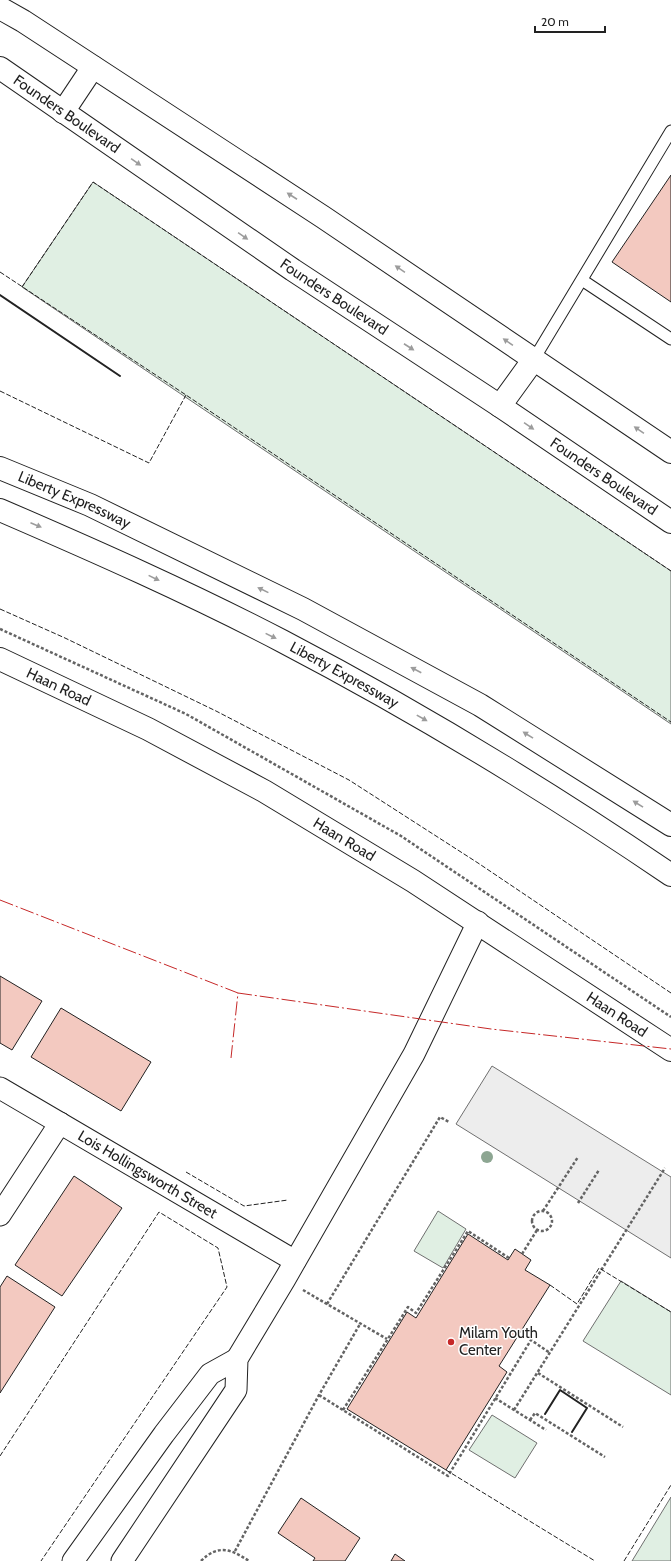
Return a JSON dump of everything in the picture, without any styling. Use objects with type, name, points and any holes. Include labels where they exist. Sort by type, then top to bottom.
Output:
[{"type":"main road","points":[[0,8],[23,21],[323,217],[671,452]]},
{"type":"main road","points":[[63,112],[93,67]]},
{"type":"main road","name":"Founders Boulevard","points":[[0,68],[292,270],[500,406],[671,522]]},
{"type":"main road","points":[[500,406],[534,360]]},
{"type":"main road","name":"Liberty Expressway","points":[[0,468],[90,505],[303,609],[480,705],[671,825]]},
{"type":"main road","name":"Liberty Expressway","points":[[0,510],[128,566],[282,641],[436,726],[590,820],[671,874]]},
{"type":"main road","name":"Haan Road","points":[[0,659],[148,729],[264,791],[478,922],[671,1050]]},
{"type":"street","points":[[122,1561],[236,1390],[237,1359],[285,1279],[414,1054],[478,922]]},
{"type":"street","name":"Lois Hollingsworth Street","points":[[0,1088],[295,1261]]},
{"type":"street","points":[[0,1215],[60,1123]]},
{"type":"street","points":[[73,1561],[210,1374],[237,1359]]},
{"type":"lane","points":[[534,360],[671,131]]},
{"type":"lane","points":[[582,280],[671,339]]},
{"type":"path","points":[[326,1304],[440,1117],[449,1122]]},
{"type":"path","points":[[543,1211],[578,1157]]},
{"type":"path","points":[[514,1410],[665,1168]]},
{"type":"path","points":[[578,1203],[599,1170]]},
{"type":"path","points":[[543,1211],[550,1214],[552,1217],[552,1224],[546,1231],[537,1230],[532,1225],[532,1218],[536,1212],[543,1211]]},
{"type":"path","points":[[522,1254],[537,1230]]},
{"type":"path","points":[[343,1410],[408,1307],[416,1313],[468,1231],[510,1258]]},
{"type":"path","points":[[285,1279],[388,1340]]},
{"type":"path","points":[[235,1551],[319,1395],[360,1324]]},
{"type":"path","points":[[319,1395],[448,1476],[531,1340],[550,1353]]},
{"type":"path","points":[[538,1373],[623,1427]]},
{"type":"path","points":[[495,1398],[546,1430]]},
{"type":"path","points":[[530,1420],[535,1413],[605,1457]]},
{"type":"path","points":[[201,1561],[210,1554],[220,1550],[235,1551],[249,1561]]},
{"type":"green space","points":[[93,182],[671,571],[671,724],[22,287]]},
{"type":"green space","points":[[438,1211],[466,1229],[443,1268],[414,1251]]},
{"type":"green space","points":[[621,1281],[671,1312],[671,1395],[583,1341]]},
{"type":"green space","points":[[492,1415],[537,1443],[515,1478],[469,1450]]},
{"type":"green space","points":[[671,1497],[671,1561],[632,1561]]},
{"type":"shaded area","points":[[492,1066],[671,1177],[671,1258],[456,1124]]},
{"type":"building","points":[[671,175],[671,302],[612,262]]},
{"type":"building","points":[[0,976],[42,1001],[12,1050],[0,1043]]},
{"type":"building","points":[[61,1008],[151,1062],[121,1111],[31,1057]]},
{"type":"building","points":[[74,1176],[122,1208],[62,1296],[15,1265]]},
{"type":"building","name":"Milam Youth Center","points":[[468,1234],[508,1260],[515,1249],[531,1260],[525,1270],[550,1285],[499,1366],[507,1372],[446,1470],[347,1409],[407,1312],[416,1318]]},
{"type":"building","points":[[7,1276],[55,1307],[0,1393],[0,1287]]},
{"type":"building","points":[[301,1498],[360,1538],[345,1561],[313,1561],[315,1558],[278,1533]]},
{"type":"building","points":[[395,1554],[405,1561],[391,1561]]},
{"type":"fence","points":[[22,287],[93,182],[671,571]]},
{"type":"fence","points":[[0,272],[186,395],[671,722]]},
{"type":"fence","points":[[0,391],[149,463],[186,395]]},
{"type":"fence","points":[[0,609],[65,638],[216,711],[349,780],[478,863],[671,993]]},
{"type":"fence","points":[[186,1172],[244,1206],[288,1200]]},
{"type":"fence","points":[[0,1456],[159,1212],[218,1248],[227,1287],[41,1561]]},
{"type":"fence","points":[[550,1285],[577,1304],[599,1268],[671,1312]]},
{"type":"fence","points":[[446,1470],[595,1561]]},
{"type":"fence","points":[[624,1561],[671,1485]]},
{"type":"wall","points":[[0,295],[120,376]]},
{"type":"wall","points":[[545,1414],[560,1390],[587,1408],[572,1432]]},
{"type":"power","points":[[0,900],[238,993],[231,1058]]},
{"type":"power","points":[[238,993],[491,1029],[671,1049]]},
{"type":"place","name":"Milam Youth Center","points":[[451,1342]]}]
